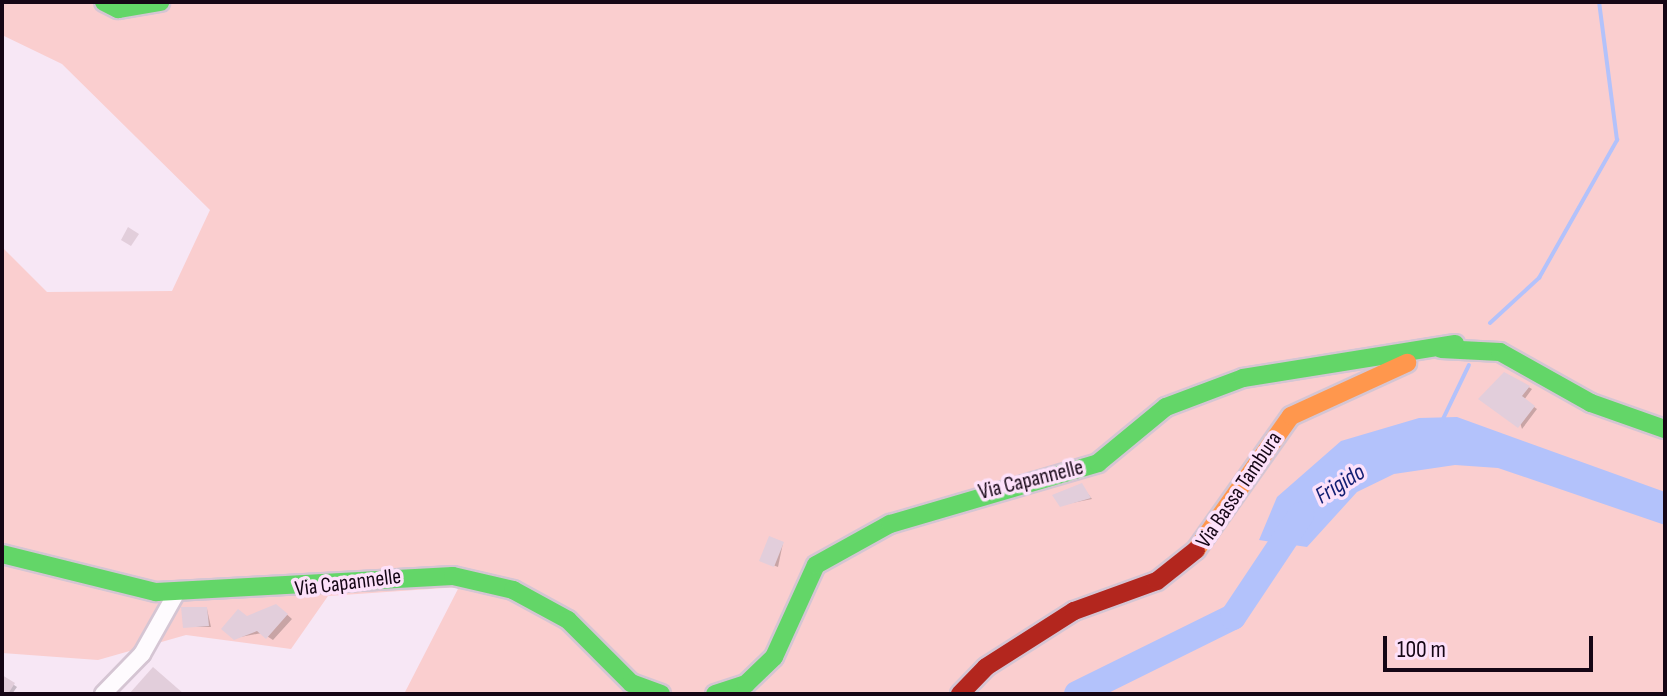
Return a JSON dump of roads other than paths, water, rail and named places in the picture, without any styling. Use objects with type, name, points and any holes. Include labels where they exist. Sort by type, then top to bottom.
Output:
[{"type":"street","points":[[104,2],[118,9],[160,2]]},
{"type":"street","points":[[1455,344],[1524,361],[1591,403],[1665,429]]},
{"type":"street","name":"Via Capannelle","points":[[715,694],[746,684],[774,657],[816,565],[890,524],[1098,463],[1166,407],[1243,378],[1455,344]]},
{"type":"street","name":"Via Bassa Tambura","points":[[960,694],[986,667],[1074,611],[1157,581],[1189,560],[1291,416],[1455,344]]},
{"type":"street","name":"Via Capannelle","points":[[2,554],[177,592],[453,576],[513,590],[568,620],[612,667],[661,694]]},
{"type":"street","points":[[103,694],[142,654],[177,592]]},
{"type":"water","points":[[1457,417],[1665,492],[1665,525],[1498,468],[1455,465],[1394,474],[1357,492],[1307,547],[1259,540],[1277,497],[1341,441],[1419,418]]},
{"type":"waterway","points":[[1490,323],[1539,278],[1617,140],[1599,2]]},
{"type":"waterway","points":[[1442,421],[1469,365]]},
{"type":"waterway","name":"Frigido","points":[[1077,694],[1233,617],[1301,515]]}]
